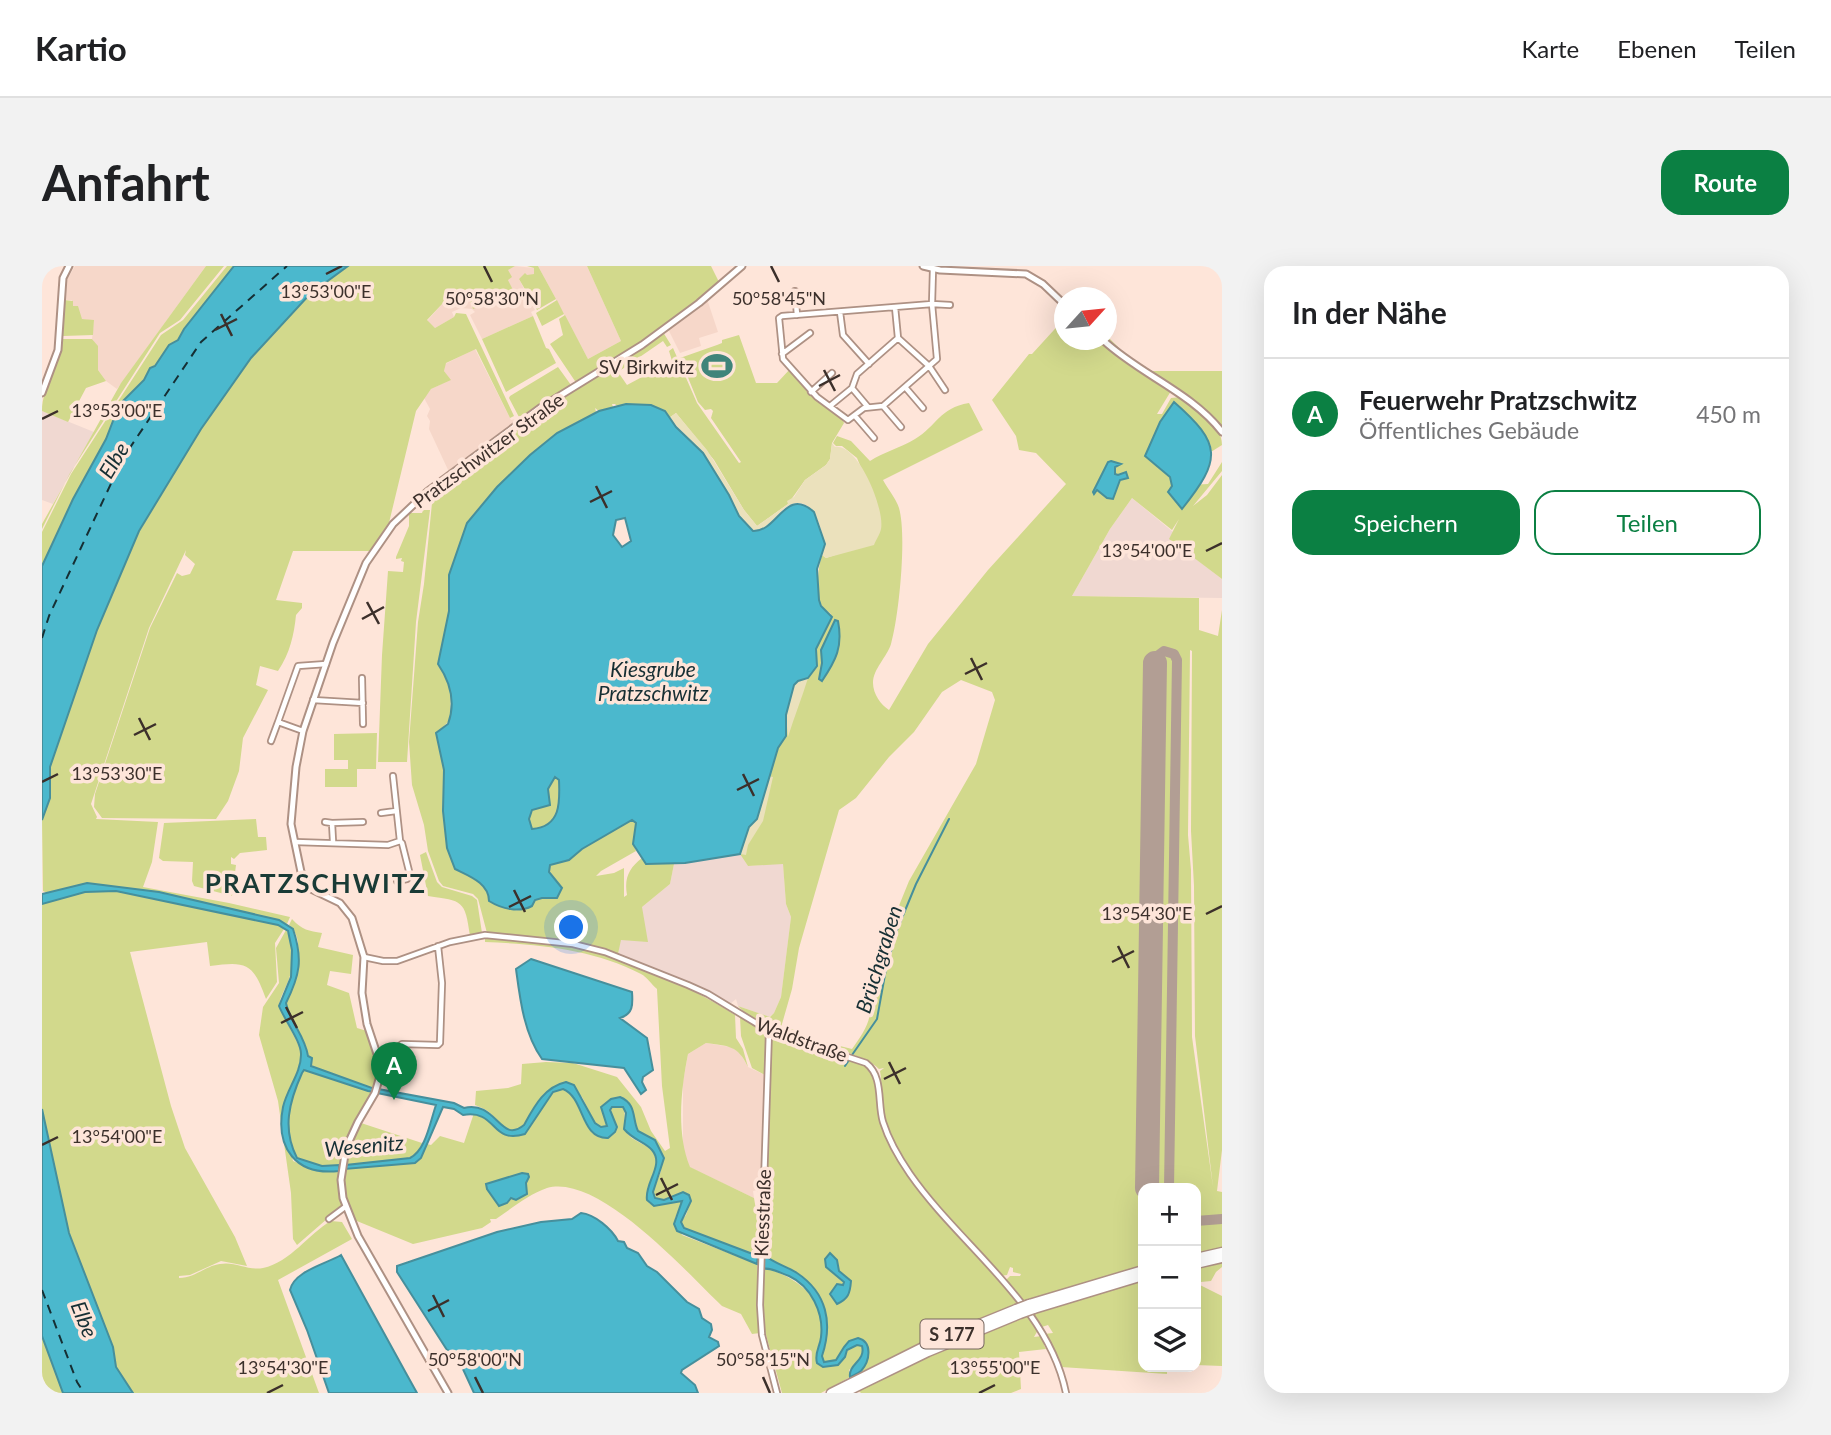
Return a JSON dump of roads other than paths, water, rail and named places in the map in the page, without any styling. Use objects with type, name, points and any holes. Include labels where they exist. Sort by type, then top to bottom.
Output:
[{"type":"highway","points":[[1201,1257],[1222,1252]]},
{"type":"highway","points":[[1201,1263],[1222,1258]]},
{"type":"highway","name":"S 177","points":[[831,1393],[1018,1312],[1138,1272]]},
{"type":"highway","name":"S 177","points":[[1032,1307],[1138,1277]]},
{"type":"highway","name":"S 177","points":[[844,1393],[891,1365]]},
{"type":"street","points":[[42,393],[58,351],[62,278],[69,266]]},
{"type":"street","name":"Pratzschwitzer Straße","points":[[382,1073],[367,1024],[362,984],[364,957],[349,913],[340,903],[311,889],[305,882],[292,829],[292,801],[303,731],[326,664],[366,564],[387,531],[428,491],[540,408],[664,330],[742,266]]},
{"type":"street","points":[[923,266],[933,270],[1003,269],[1031,276],[1054,295]]},
{"type":"street","points":[[933,270],[932,304],[937,356],[883,406],[863,408],[848,421],[811,392],[783,359],[779,318],[797,315],[932,304],[950,304]]},
{"type":"street","points":[[795,291],[797,315]]},
{"type":"street","points":[[895,307],[898,338],[929,366],[945,390]]},
{"type":"street","points":[[840,312],[843,335],[869,364]]},
{"type":"street","points":[[782,354],[810,333]]},
{"type":"street","points":[[830,405],[852,388],[858,374],[898,338]]},
{"type":"street","points":[[1115,350],[1136,367],[1198,407],[1222,432]]},
{"type":"street","points":[[811,392],[832,373]]},
{"type":"street","points":[[905,387],[923,408]]},
{"type":"street","points":[[852,388],[868,407]]},
{"type":"street","points":[[883,406],[901,427]]},
{"type":"street","points":[[855,416],[874,438]]},
{"type":"street","points":[[271,741],[298,666],[326,664]]},
{"type":"street","points":[[362,678],[363,724]]},
{"type":"street","points":[[313,700],[363,703]]},
{"type":"street","points":[[278,722],[303,731]]},
{"type":"street","points":[[393,776],[400,841],[410,875],[407,879],[397,881]]},
{"type":"street","points":[[381,813],[396,811]]},
{"type":"street","points":[[326,822],[363,822]]},
{"type":"street","points":[[332,823],[333,841]]},
{"type":"street","points":[[295,842],[333,841],[388,845],[400,841]]},
{"type":"street","name":"Waldstraße","points":[[364,957],[397,961],[438,946],[485,935],[573,944],[605,952],[688,985],[769,1031],[851,1057],[870,1066],[877,1076],[883,1122],[902,1162],[932,1203],[1035,1322],[1057,1361],[1066,1393]]},
{"type":"street","points":[[573,937],[573,944]]},
{"type":"street","points":[[438,946],[442,983],[440,1043],[402,1044],[397,1047],[358,1122],[343,1160],[342,1176],[345,1207],[358,1236],[447,1393]]},
{"type":"street","name":"Kiesstraße","points":[[769,1031],[760,1269],[762,1335],[777,1393]]},
{"type":"street","points":[[329,1219],[345,1207]]},
{"type":"water","name":"Elbe","points":[[234,266],[348,266],[310,294],[251,358],[201,429],[139,531],[97,630],[50,767],[50,798],[42,820],[42,566],[73,499],[113,421],[122,409],[123,401],[144,380],[169,345],[178,340]]},
{"type":"water","points":[[1174,402],[1201,429],[1211,453],[1210,464],[1204,477],[1182,509],[1168,492],[1172,486],[1170,477],[1145,456],[1160,422]]},
{"type":"water","name":"Kiesgrube Pratzschwitz","points":[[626,404],[651,405],[665,411],[676,427],[703,453],[739,516],[753,531],[769,525],[782,512],[796,504],[804,505],[814,512],[825,544],[817,569],[819,600],[832,617],[816,649],[817,666],[808,678],[794,685],[786,715],[786,736],[778,748],[757,819],[749,827],[740,854],[685,863],[646,864],[633,844],[636,823],[632,820],[582,849],[569,860],[550,865],[549,872],[562,888],[557,898],[542,898],[535,900],[532,906],[527,908],[510,909],[489,901],[482,885],[455,869],[447,848],[443,811],[444,770],[436,733],[448,724],[452,708],[449,686],[438,664],[449,611],[449,575],[467,523],[497,487],[557,433],[599,411]],"holes":[[[625,518],[631,541],[622,547],[613,535],[616,520]],[[555,777],[559,780],[557,812],[549,824],[532,829],[529,819],[532,810],[550,805],[548,789]]]},
{"type":"water","points":[[1111,461],[1121,464],[1115,467],[1115,474],[1126,472],[1128,478],[1120,480],[1113,499],[1097,490],[1094,494],[1093,492]]},
{"type":"water","points":[[835,620],[838,621],[839,646],[835,660],[822,681],[819,679],[821,650]]},
{"type":"water","points":[[87,883],[159,892],[279,920],[293,929],[299,958],[294,984],[286,1003],[308,1056],[312,1058],[311,1066],[375,1089],[374,1092],[368,1091],[304,1070],[302,1073],[289,1116],[292,1147],[297,1158],[322,1166],[339,1165],[339,1171],[311,1169],[300,1164],[286,1147],[282,1135],[283,1107],[299,1068],[301,1055],[296,1038],[279,1006],[291,977],[292,950],[288,931],[278,925],[116,891],[85,892],[42,904],[42,894]]},
{"type":"water","points":[[531,959],[632,992],[631,1008],[628,1014],[620,1018],[647,1038],[653,1070],[643,1077],[646,1090],[641,1094],[624,1068],[542,1059],[527,1027],[516,969]]},
{"type":"water","points":[[566,1082],[574,1085],[595,1123],[601,1127],[607,1126],[601,1107],[611,1099],[620,1097],[625,1100],[632,1108],[638,1131],[655,1140],[664,1158],[653,1192],[655,1198],[664,1200],[683,1192],[689,1195],[691,1201],[681,1222],[684,1228],[758,1256],[757,1264],[677,1231],[674,1224],[682,1201],[654,1206],[647,1200],[648,1187],[655,1168],[655,1156],[649,1147],[624,1129],[626,1113],[623,1107],[612,1107],[610,1110],[617,1127],[615,1132],[608,1138],[599,1137],[587,1125],[570,1094],[563,1089],[553,1092],[525,1134],[505,1135],[483,1117],[463,1115],[454,1109],[443,1107],[421,1158],[415,1163],[345,1169],[346,1165],[410,1158],[420,1149],[427,1135],[436,1105],[377,1093],[378,1089],[454,1103],[464,1108],[475,1107],[484,1110],[509,1130],[516,1130],[524,1125],[546,1093]]},
{"type":"water","name":"Elbe","points":[[42,1109],[69,1233],[113,1347],[116,1367],[133,1393],[63,1393],[42,1336]]},
{"type":"water","points":[[522,1173],[528,1174],[529,1177],[526,1183],[527,1194],[516,1200],[511,1198],[499,1206],[486,1184]]},
{"type":"water","points":[[581,1213],[597,1219],[618,1241],[624,1242],[627,1248],[638,1253],[647,1266],[657,1272],[687,1302],[699,1309],[702,1318],[711,1324],[709,1337],[718,1342],[719,1346],[681,1373],[695,1385],[698,1393],[474,1393],[456,1354],[447,1350],[397,1272],[397,1266],[497,1232],[541,1222],[572,1219]]},
{"type":"water","points":[[830,1253],[837,1260],[839,1271],[851,1281],[848,1296],[837,1304],[830,1294],[837,1284],[843,1285],[844,1282],[826,1267],[825,1259]]},
{"type":"water","points":[[763,1254],[797,1273],[821,1299],[827,1321],[822,1356],[824,1362],[836,1360],[849,1341],[858,1338],[866,1343],[868,1357],[860,1372],[850,1377],[862,1355],[862,1346],[857,1345],[847,1350],[838,1365],[823,1367],[817,1363],[821,1328],[814,1301],[804,1286],[789,1276],[762,1269]]},
{"type":"water","points":[[341,1255],[417,1393],[329,1393],[290,1290],[293,1283],[304,1273]]},
{"type":"waterway","name":"Brüchgraben","points":[[852,1055],[877,1019],[886,969],[897,930],[916,884],[949,819]]},
{"type":"waterway","name":"Brüchgraben","points":[[845,1066],[849,1060]]},
{"type":"place","name":"SV Birkwitz","points":[[717,366]]},
{"type":"place","name":"Feuerwehr Pratzschwitz","points":[[394,1100]]},
{"type":"district","name":"PRATZSCHWITZ","points":[[316,883]]},
{"type":"water label","name":"Wesenitz","points":[[364,1145]]}]
